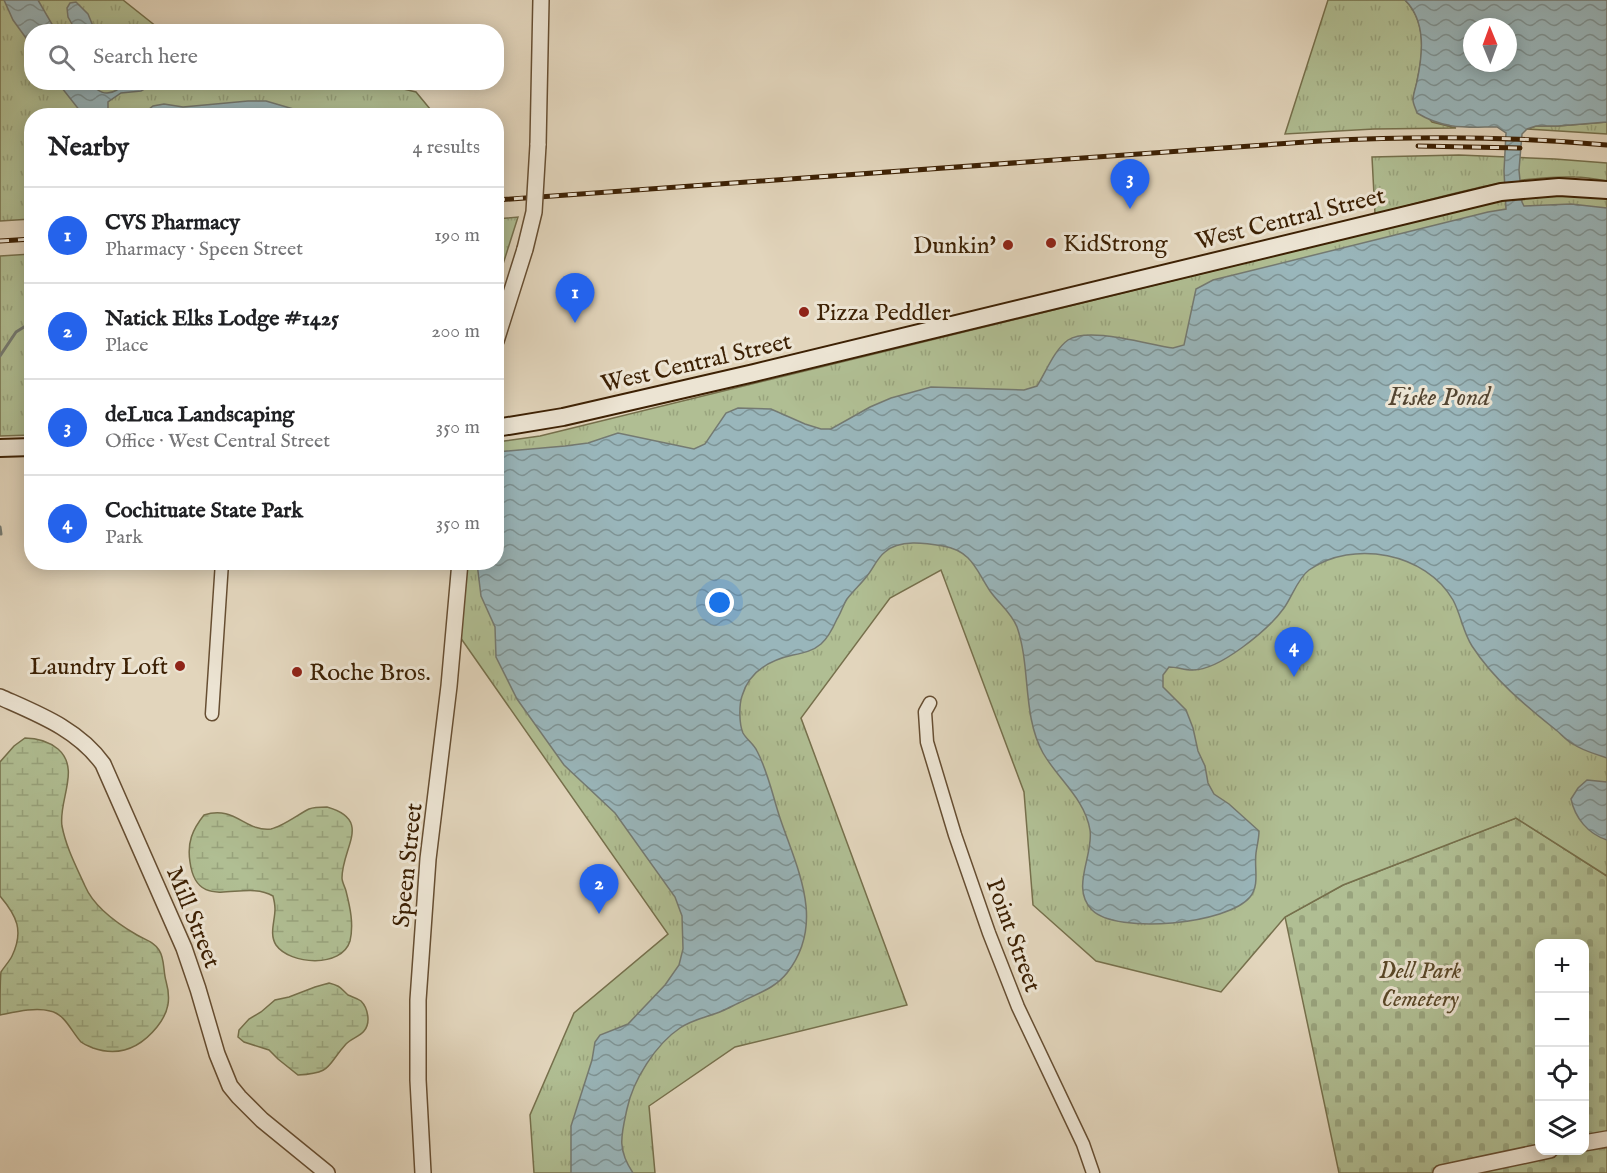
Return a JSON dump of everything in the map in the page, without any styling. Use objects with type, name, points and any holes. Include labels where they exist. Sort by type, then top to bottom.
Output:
[{"type":"main road","name":"West Central Street","points":[[504,427],[563,417],[754,373],[1501,192],[1559,187],[1607,190]]},
{"type":"main road","points":[[0,448],[24,447]]},
{"type":"street","points":[[504,316],[525,249],[535,202],[540,0]]},
{"type":"street","points":[[212,714],[221,570]]},
{"type":"street","name":"Speen Street","points":[[423,1173],[417,1071],[418,1000],[428,860],[449,686],[459,570]]},
{"type":"street","name":"Mill Street","points":[[0,697],[68,730],[87,744],[103,764],[184,948],[217,1054],[231,1086],[238,1097],[262,1120],[327,1173]]},
{"type":"street","name":"Point Street","points":[[930,703],[925,712],[927,742],[955,835],[1018,1007],[1083,1144],[1093,1173]]},
{"type":"street","points":[[1589,1142],[1607,1139]]},
{"type":"street","points":[[1441,1173],[1535,1153]]},
{"type":"green space","points":[[0,0],[123,0],[153,24],[24,24],[24,90],[407,90],[416,92],[429,108],[24,108],[24,219],[0,221]]},
{"type":"green space","points":[[1328,0],[1405,0],[1413,10],[1421,34],[1421,60],[1413,99],[1432,122],[1456,128],[1374,129],[1285,134]]},
{"type":"green space","points":[[1607,122],[1607,134],[1527,129],[1536,126]]},
{"type":"green space","points":[[1459,155],[1607,163],[1607,181],[1575,177],[1524,180],[1474,189],[1375,214],[1372,157]]},
{"type":"green space","name":"Fiske Pond","points":[[1607,190],[1607,876],[1516,818],[1343,885],[1285,917],[1221,992],[1096,961],[1033,905],[1024,792],[941,570],[890,598],[801,718],[907,1005],[735,1047],[649,1106],[655,1173],[534,1173],[530,1115],[574,1013],[668,934],[460,637],[465,570],[504,570],[504,441],[540,436],[1436,216],[1517,191]]},
{"type":"green space","points":[[518,217],[504,261],[504,218]]},
{"type":"green space","points":[[24,254],[24,435],[0,436],[0,256]]},
{"type":"green space","points":[[25,738],[47,742],[65,757],[68,776],[62,826],[66,841],[89,894],[100,908],[115,920],[155,945],[162,957],[168,994],[166,1011],[150,1034],[128,1049],[103,1051],[86,1045],[81,1042],[64,1019],[50,1011],[18,1011],[0,1015],[1,972],[16,947],[18,931],[11,910],[0,896],[0,762],[14,746]]},
{"type":"green space","points":[[327,807],[349,819],[352,827],[342,878],[350,909],[351,935],[345,950],[337,956],[315,961],[303,960],[283,952],[274,941],[273,896],[261,892],[211,891],[202,887],[194,878],[189,855],[190,843],[196,826],[204,815],[224,813],[254,827],[271,829],[309,809]]},
{"type":"green space","name":"Dell Park Cemetery","points":[[1516,818],[1607,876],[1607,1173],[1339,1173],[1285,917],[1343,885]]},
{"type":"green space","points":[[329,983],[361,1001],[367,1011],[368,1020],[364,1031],[346,1044],[323,1070],[298,1075],[269,1050],[244,1042],[238,1037],[239,1030],[249,1019],[275,1000]]},
{"type":"water","points":[[4,0],[38,0],[52,24],[24,24],[24,35],[13,20]]},
{"type":"water","name":"Fiske Pond","points":[[1405,0],[1607,0],[1607,122],[1536,126],[1527,129],[1522,134],[1519,170],[1524,206],[1571,204],[1607,208],[1607,758],[1569,741],[1500,681],[1472,646],[1453,600],[1441,584],[1425,571],[1407,562],[1367,553],[1327,560],[1305,573],[1277,617],[1242,647],[1216,664],[1192,670],[1169,667],[1163,675],[1163,687],[1186,710],[1198,751],[1205,766],[1208,783],[1214,794],[1229,804],[1259,831],[1256,882],[1250,897],[1238,906],[1220,914],[1197,920],[1147,924],[1105,918],[1092,910],[1083,892],[1090,840],[1087,819],[1077,799],[1049,763],[1036,738],[1017,627],[972,562],[961,552],[929,544],[898,545],[882,554],[847,599],[824,642],[811,650],[784,657],[762,668],[750,680],[741,700],[740,714],[744,735],[756,748],[764,767],[800,874],[807,914],[805,934],[799,954],[787,973],[772,986],[722,1011],[685,1025],[662,1043],[654,1053],[634,1086],[623,1127],[622,1149],[633,1173],[571,1173],[571,1126],[592,1060],[595,1042],[600,1035],[628,1024],[665,985],[679,965],[683,949],[682,916],[675,897],[615,813],[564,765],[517,699],[496,657],[495,627],[481,596],[478,570],[504,570],[504,451],[588,443],[618,433],[694,449],[705,444],[726,413],[738,408],[771,409],[805,424],[821,429],[831,429],[891,398],[931,387],[1024,390],[1037,386],[1063,344],[1078,336],[1104,336],[1173,348],[1184,345],[1196,289],[1213,280],[1506,209],[1504,171],[1506,133],[1497,127],[1446,125],[1417,113],[1413,95],[1421,59],[1420,27],[1412,8]]},
{"type":"water","points":[[76,2],[88,14],[92,24],[72,24],[67,8],[70,3]]},
{"type":"water","points":[[64,90],[98,90],[109,93],[117,90],[143,90],[121,93],[108,102],[108,108],[78,108]]},
{"type":"water","points":[[266,101],[290,108],[150,108],[164,104],[183,107]]},
{"type":"water","points":[[1587,780],[1607,782],[1607,840],[1594,834],[1583,824],[1573,806],[1571,799]]},
{"type":"waterway","points":[[0,356],[16,332],[24,327]]},
{"type":"waterway","points":[[0,527],[1,534]]},
{"type":"railway","points":[[504,199],[1320,141],[1464,138],[1607,145]]},
{"type":"railway","points":[[1418,146],[1520,148]]},
{"type":"railway","points":[[0,241],[24,240]]},
{"type":"place","name":"deLuca Landscaping","points":[[1130,209]]},
{"type":"place","name":"KidStrong","points":[[1051,243]]},
{"type":"place","name":"Dunkin'","points":[[1008,245]]},
{"type":"place","name":"Pizza Peddler","points":[[804,312]]},
{"type":"place","name":"CVS Pharmacy","points":[[575,323]]},
{"type":"place","name":"Laundry Loft","points":[[180,666]]},
{"type":"place","name":"Roche Bros.","points":[[297,672]]},
{"type":"place","name":"Cochituate State Park","points":[[1294,677]]},
{"type":"place","name":"Natick Elks Lodge #1425","points":[[599,914]]}]
